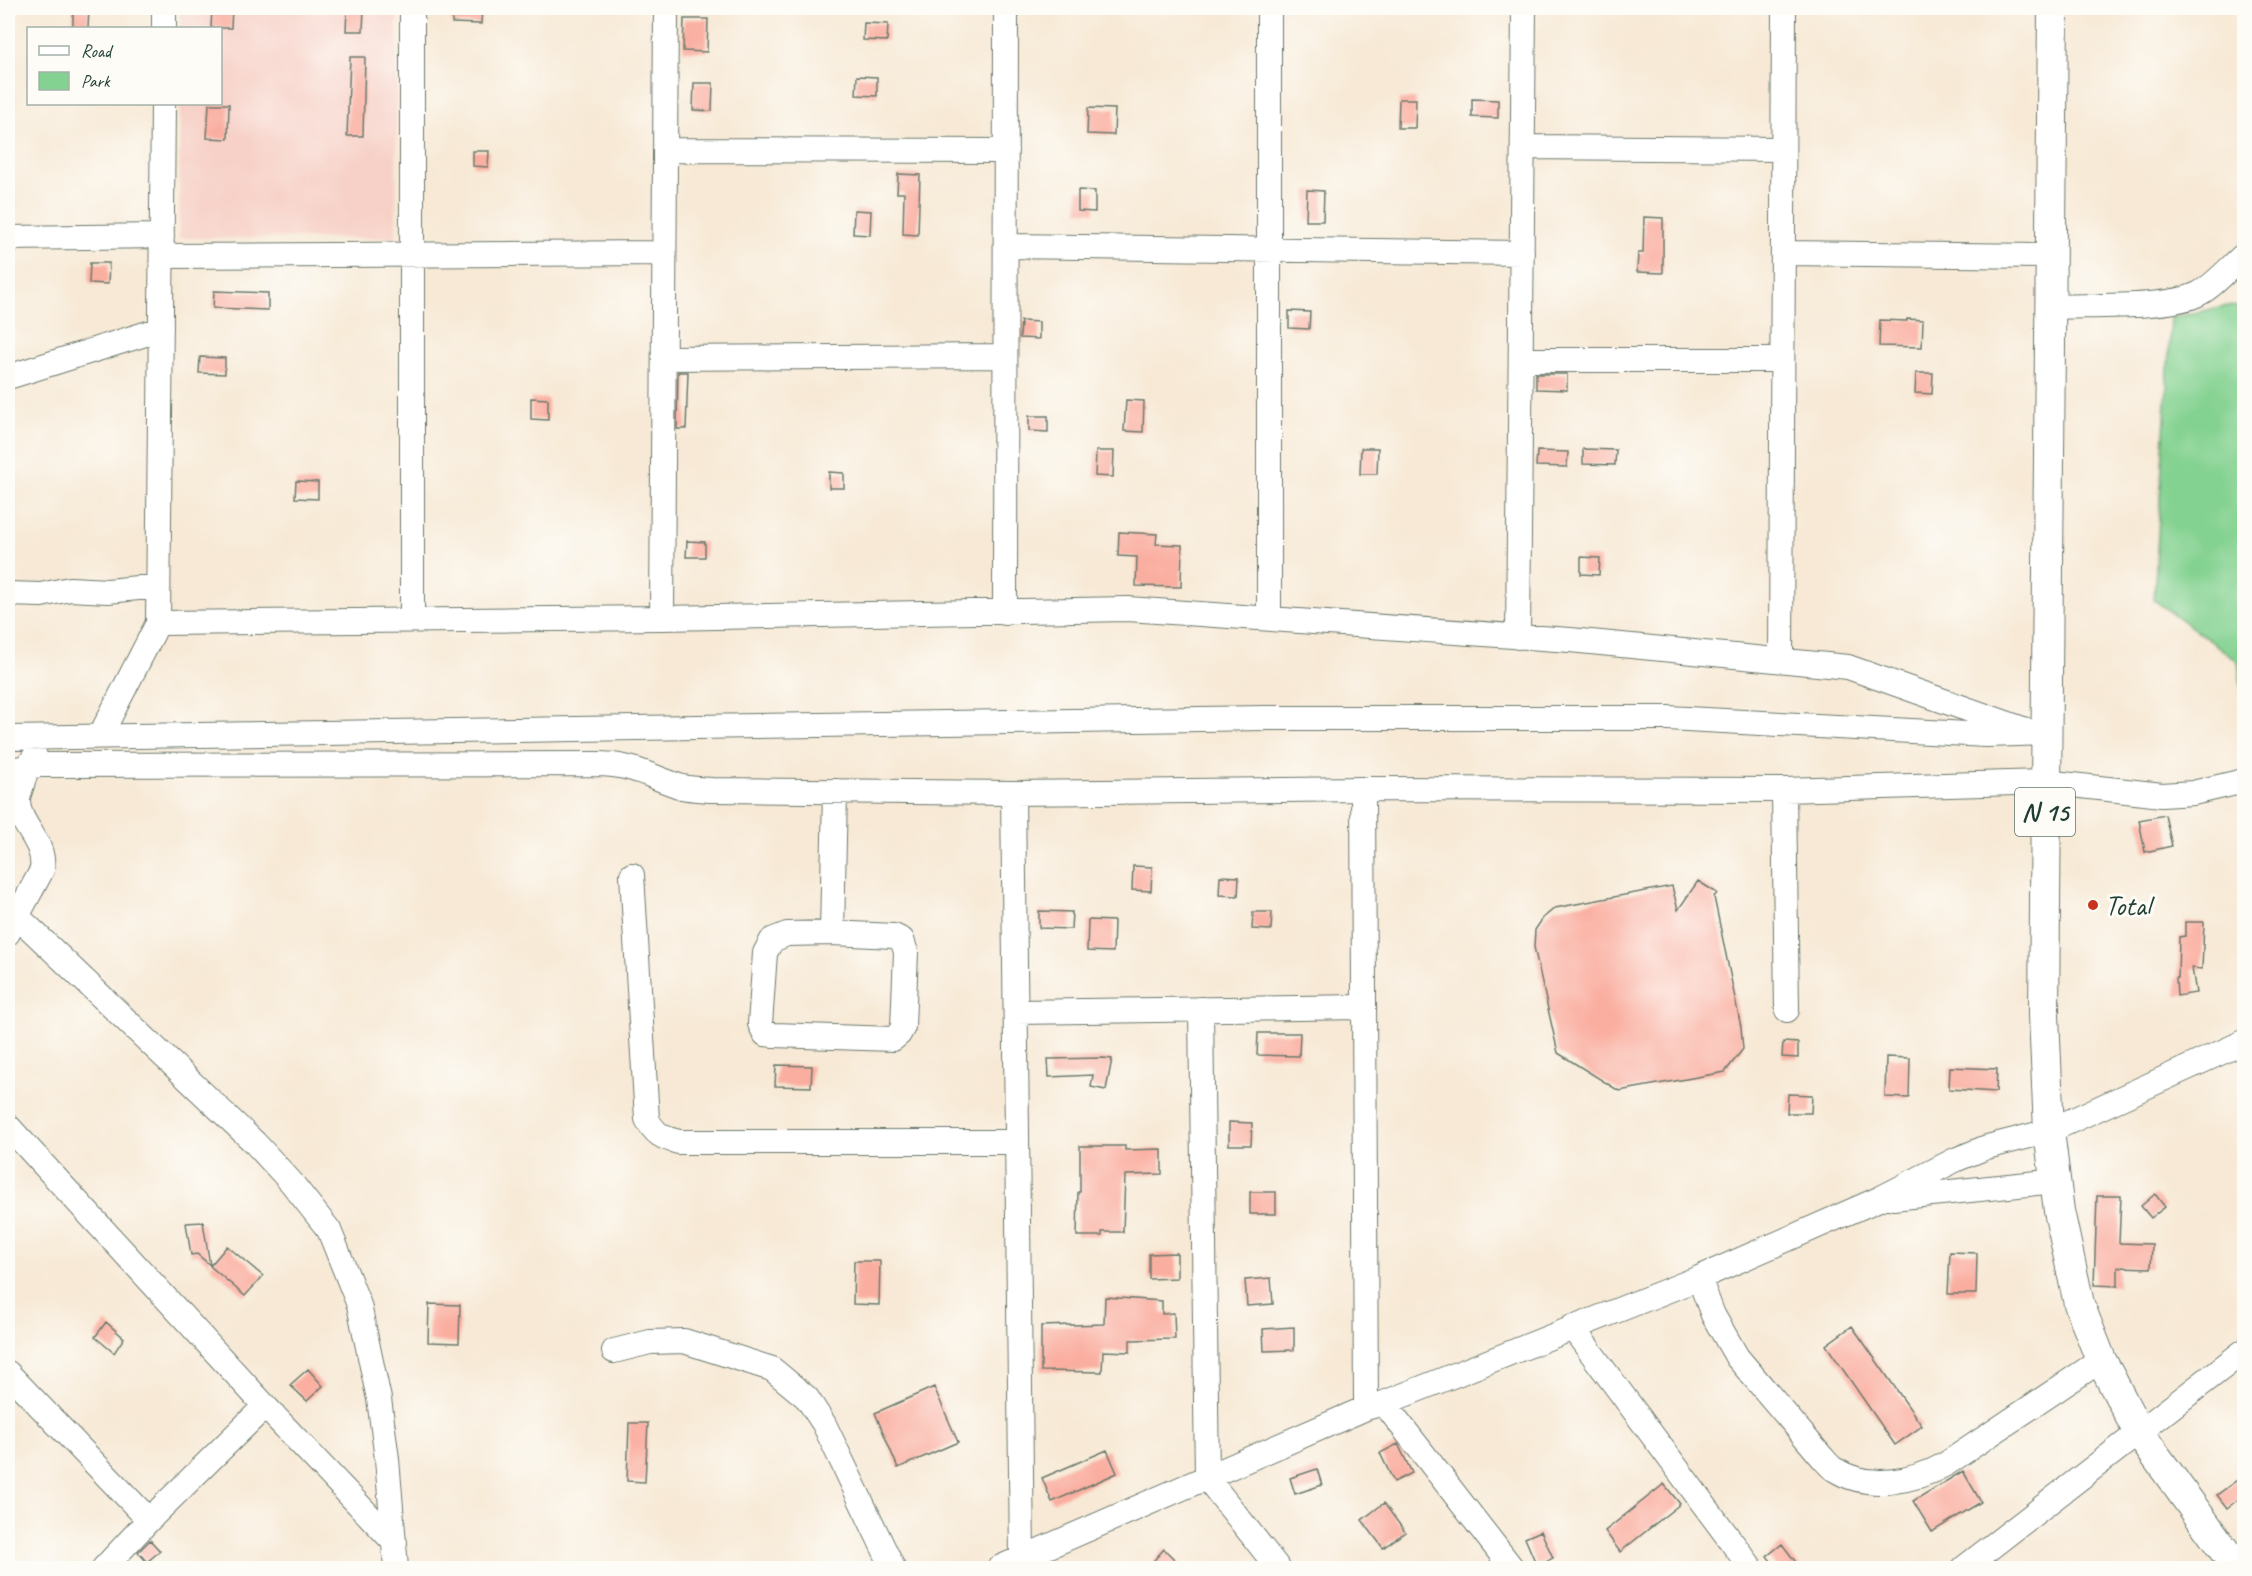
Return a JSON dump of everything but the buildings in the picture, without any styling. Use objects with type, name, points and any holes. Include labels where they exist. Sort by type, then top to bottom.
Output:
[{"type":"main road","name":"N 15","points":[[2053,8],[2042,733],[2045,782],[2044,1015],[2049,1131],[2059,1210],[2079,1304],[2101,1360],[2139,1433],[2237,1569]]},
{"type":"street","points":[[164,27],[165,8]]},
{"type":"street","points":[[412,8],[412,621]]},
{"type":"street","points":[[662,618],[666,8]]},
{"type":"street","points":[[1005,613],[1006,8]]},
{"type":"street","points":[[1269,8],[1269,618]]},
{"type":"street","points":[[1518,637],[1524,8]]},
{"type":"street","points":[[1781,660],[1784,8]]},
{"type":"street","points":[[100,736],[158,623],[164,105]]},
{"type":"street","points":[[1523,147],[1783,149]]},
{"type":"street","points":[[665,150],[1006,151]]},
{"type":"street","points":[[8,238],[412,255],[664,253]]},
{"type":"street","points":[[1006,246],[1522,253]]},
{"type":"street","points":[[1783,253],[2050,256]]},
{"type":"street","points":[[2050,307],[2180,300],[2199,294],[2244,255]]},
{"type":"street","points":[[8,377],[161,329]]},
{"type":"street","points":[[664,358],[1005,356]]},
{"type":"street","points":[[1521,360],[1782,360]]},
{"type":"street","points":[[8,594],[41,595],[70,589],[108,591],[158,586]]},
{"type":"street","points":[[158,623],[662,618],[1128,609],[1570,640],[1848,667],[2042,733]]},
{"type":"street","points":[[8,738],[1264,718],[1668,718],[1986,735],[2042,733]]},
{"type":"street","points":[[50,737],[17,768],[21,813],[40,846],[44,859],[42,870],[13,925],[255,1143],[291,1182],[329,1230],[359,1305],[379,1399],[387,1459],[396,1569]]},
{"type":"street","points":[[17,768],[618,764],[639,769],[684,787],[711,790],[1013,793],[1363,789],[1784,790],[2045,782],[2162,795],[2193,793],[2244,781]]},
{"type":"street","points":[[1363,789],[1363,1007],[1375,1405],[1512,1569]]},
{"type":"street","points":[[1784,790],[1787,1010]]},
{"type":"street","points":[[832,933],[835,791]]},
{"type":"street","points":[[1013,793],[1017,1142],[1026,1563]]},
{"type":"street","points":[[632,875],[647,1119],[653,1130],[664,1139],[679,1142],[1017,1142]]},
{"type":"street","points":[[832,933],[894,936],[902,940],[906,952],[903,1027],[893,1039],[774,1035],[765,1034],[762,1030],[760,1024],[765,953],[772,940],[787,934],[832,933]]},
{"type":"street","points":[[1016,1012],[1363,1007]]},
{"type":"street","points":[[1201,1010],[1207,1478],[1278,1569]]},
{"type":"street","points":[[999,1569],[1026,1563],[1207,1478],[1375,1405],[1699,1278],[1879,1199],[1955,1160],[1987,1147],[2049,1131],[2244,1042]]},
{"type":"street","points":[[8,1126],[265,1406],[395,1543]]},
{"type":"street","points":[[1879,1199],[2056,1181]]},
{"type":"street","points":[[1699,1278],[1713,1315],[1737,1357],[1821,1456],[1834,1469],[1854,1478],[1880,1482],[1905,1480],[1928,1474],[2101,1360]]},
{"type":"street","points":[[1572,1327],[1751,1569]]},
{"type":"street","points":[[614,1351],[650,1342],[684,1341],[772,1369],[807,1398],[824,1424],[893,1569]]},
{"type":"street","points":[[1973,1566],[2244,1351]]},
{"type":"street","points":[[8,1372],[149,1520]]},
{"type":"street","points":[[104,1569],[149,1520],[265,1406]]},
{"type":"shaded area","points":[[180,8],[397,8],[396,238],[179,238],[180,105],[222,105],[222,27],[180,27]]},
{"type":"green space","points":[[2224,306],[2244,307],[2244,706],[2238,661],[2154,600],[2171,318]]},
{"type":"place","name":"Total","points":[[2093,905]]}]
